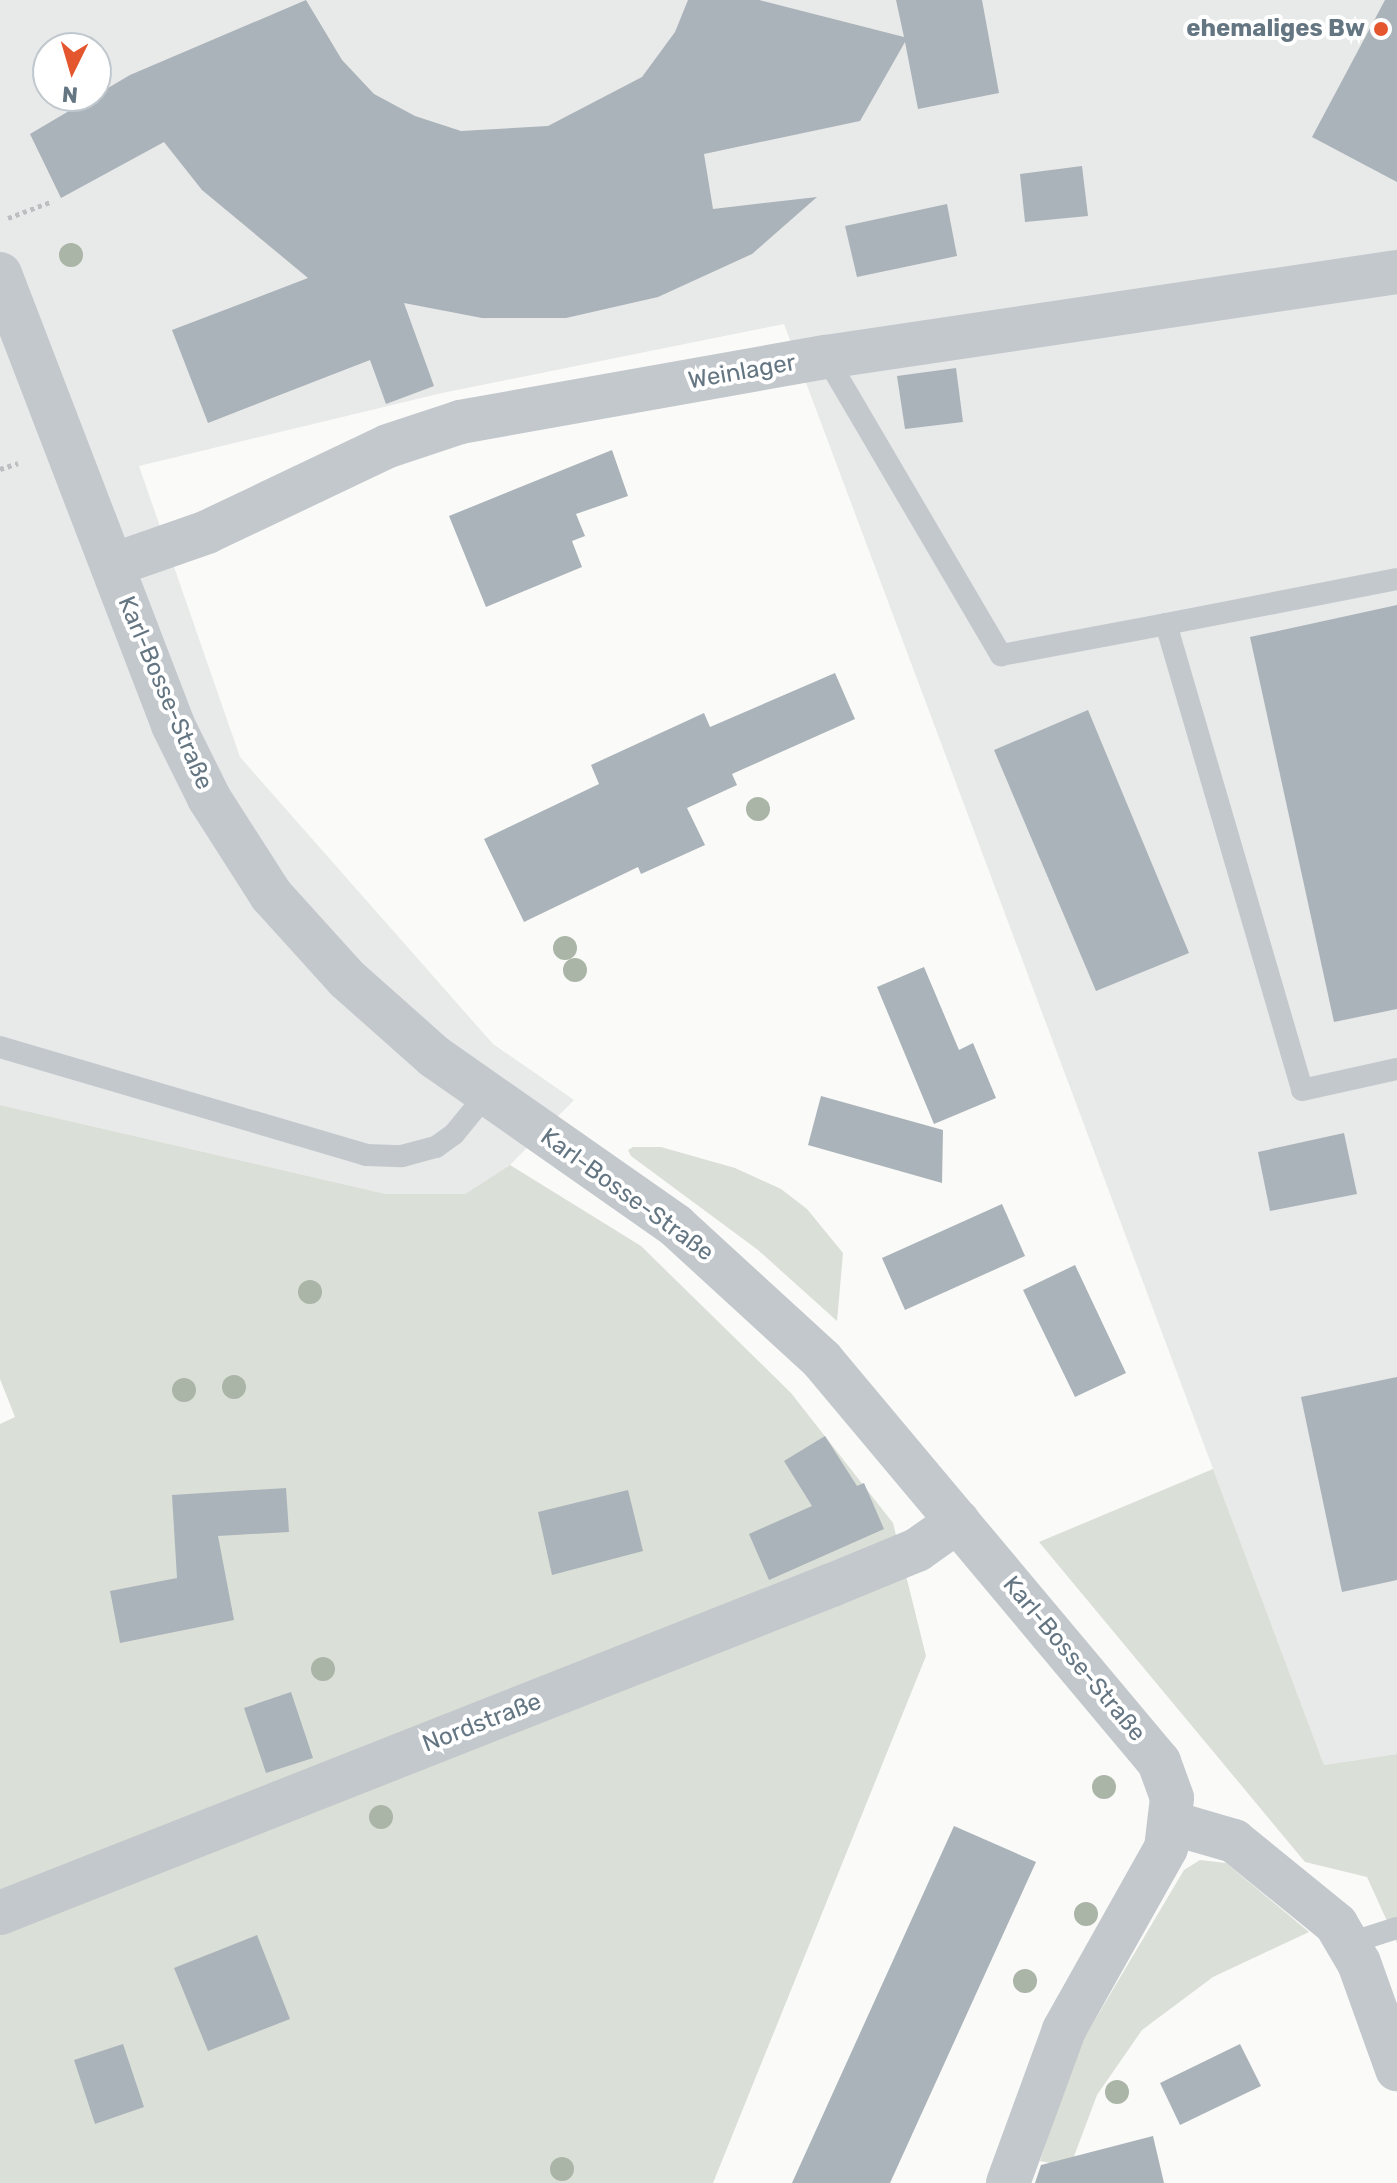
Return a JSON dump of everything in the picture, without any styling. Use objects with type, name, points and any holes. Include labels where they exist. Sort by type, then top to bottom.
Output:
[{"type":"street","name":"Weinlager","points":[[113,565],[259,510],[376,451],[434,429],[826,357],[1397,272]]},
{"type":"street","name":"Karl-Bosse-Straße","points":[[0,274],[194,771],[253,871],[347,979],[486,1095],[706,1249],[822,1360],[1155,1756],[1169,1783],[1172,1823],[1162,1856],[1059,2042],[1008,2183]]},
{"type":"street","name":"Nordstraße","points":[[0,1913],[846,1580],[917,1550],[958,1521]]},
{"type":"street","points":[[1172,1823],[1234,1841],[1320,1907],[1350,1943],[1397,2069]]},
{"type":"lane","points":[[826,357],[1001,655],[1397,579]]},
{"type":"lane","points":[[1166,624],[1302,1090],[1397,1069]]},
{"type":"lane","points":[[0,1047],[366,1155],[402,1156],[436,1147],[454,1134],[486,1095]]},
{"type":"lane","points":[[1350,1943],[1397,1928]]},
{"type":"path","points":[[8,218],[53,201]]},
{"type":"shaded area","points":[[0,0],[1397,0],[1397,1754],[1324,1765],[784,324],[442,393],[139,466],[240,757],[493,1044],[574,1100],[510,1165],[465,1194],[386,1194],[0,1105]]},
{"type":"shaded area","points":[[0,1105],[386,1194],[465,1194],[510,1165],[641,1246],[791,1393],[893,1523],[926,1656],[713,2183],[0,2183],[0,1424],[15,1417],[0,1379]]},
{"type":"shaded area","points":[[633,1147],[661,1147],[735,1168],[781,1189],[807,1209],[843,1253],[837,1321],[758,1250],[631,1156],[628,1150]]},
{"type":"shaded area","points":[[1213,1469],[1324,1765],[1397,1754],[1397,1943],[1367,1877],[1305,1862],[1039,1542]]},
{"type":"shaded area","points":[[1200,1860],[1226,1863],[1309,1932],[1213,1977],[1142,2030],[1097,2095],[1070,2167],[1040,2161],[1074,2055],[1184,1870]]},
{"type":"building","points":[[306,0],[342,60],[374,94],[415,116],[461,131],[548,126],[642,77],[675,32],[688,0],[759,0],[904,37],[896,0],[982,0],[999,93],[918,109],[905,42],[860,121],[704,154],[713,209],[817,197],[752,254],[658,297],[566,318],[482,318],[404,303],[434,386],[386,404],[370,360],[208,423],[172,330],[308,278],[202,190],[164,142],[61,198],[30,134],[67,112],[112,112],[112,86],[130,75]]},
{"type":"building","points":[[1385,0],[1397,0],[1397,182],[1312,137]]},
{"type":"building","points":[[1082,166],[1088,216],[1025,222],[1020,174]]},
{"type":"building","points":[[947,204],[957,256],[857,277],[845,226]]},
{"type":"building","points":[[956,368],[963,422],[905,429],[897,376]]},
{"type":"building","points":[[612,450],[628,496],[576,514],[585,536],[572,541],[582,567],[486,607],[449,516]]},
{"type":"building","points":[[1397,605],[1397,1009],[1334,1022],[1250,637]]},
{"type":"building","points":[[835,673],[855,719],[732,774],[737,785],[687,808],[705,845],[641,874],[638,867],[524,922],[484,839],[599,784],[591,765],[704,713],[710,727]]},
{"type":"building","points":[[1088,710],[1189,953],[1096,991],[994,750]]},
{"type":"building","points":[[924,967],[959,1050],[973,1043],[996,1098],[934,1124],[877,987]]},
{"type":"building","points":[[821,1096],[943,1130],[942,1183],[808,1145]]},
{"type":"building","points":[[1344,1133],[1357,1194],[1270,1211],[1258,1152]]},
{"type":"building","points":[[1002,1204],[1025,1256],[905,1310],[882,1258]]},
{"type":"building","points":[[1075,1265],[1126,1373],[1075,1397],[1023,1290]]},
{"type":"building","points":[[1397,1377],[1397,1580],[1342,1592],[1301,1397]]},
{"type":"building","points":[[825,1436],[857,1486],[864,1483],[884,1529],[769,1580],[749,1534],[812,1506],[784,1461]]},
{"type":"building","points":[[286,1488],[289,1532],[218,1536],[234,1620],[120,1643],[110,1591],[177,1578],[172,1495]]},
{"type":"building","points":[[628,1490],[643,1551],[552,1575],[538,1512]]},
{"type":"building","points":[[291,1692],[313,1758],[266,1773],[244,1708]]},
{"type":"building","points":[[954,1826],[1036,1862],[890,2183],[792,2183]]},
{"type":"building","points":[[257,1935],[290,2019],[208,2051],[174,1968]]},
{"type":"building","points":[[123,2044],[144,2107],[95,2124],[74,2060]]},
{"type":"building","points":[[1240,2044],[1261,2086],[1180,2125],[1160,2083]]},
{"type":"building","points":[[1153,2136],[1164,2183],[1035,2183],[1041,2165]]},
{"type":"place","name":"ehemaliges Bw","points":[[1381,29]]}]
